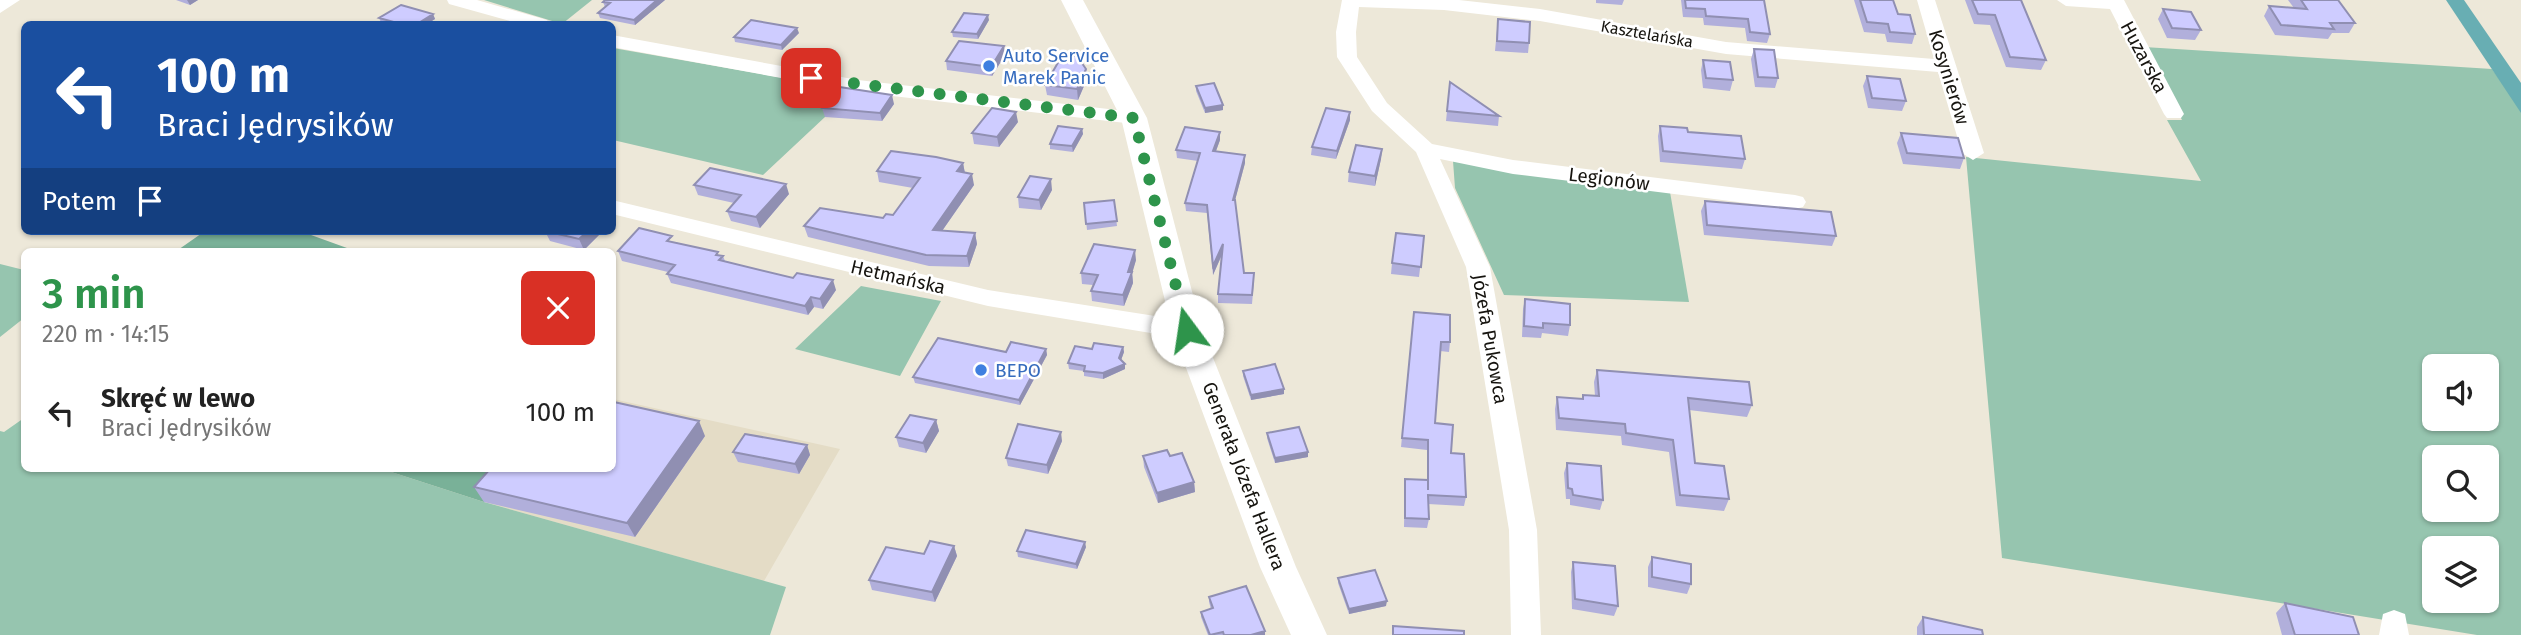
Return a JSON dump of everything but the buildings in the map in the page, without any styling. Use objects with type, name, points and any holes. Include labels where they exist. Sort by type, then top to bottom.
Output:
[{"type":"street","points":[[0,7],[11,0]]},
{"type":"street","points":[[456,0],[530,21]]},
{"type":"street","name":"Generała Józefa Hallera","points":[[1072,0],[1134,118],[1187,330],[1278,567],[1309,635]]},
{"type":"street","name":"Kasztelańska","points":[[1351,0],[1444,4],[1540,15],[1726,48],[1944,66]]},
{"type":"street","name":"Józefa Pukowca","points":[[1351,0],[1346,32],[1347,57],[1379,107],[1424,149],[1479,267],[1522,530],[1526,635]]},
{"type":"street","name":"Kosynierów","points":[[1926,0],[1944,66],[1973,153]]},
{"type":"street","points":[[2066,0],[2116,2]]},
{"type":"street","name":"Huzarska","points":[[2116,2],[2174,114]]},
{"type":"street","points":[[616,42],[858,86],[1134,118]]},
{"type":"street","name":"Legionów","points":[[1424,149],[1513,167],[1795,202]]},
{"type":"street","name":"Hetmańska","points":[[616,208],[988,298],[1187,330]]},
{"type":"shaded area","points":[[616,400],[840,449],[764,581],[484,502],[509,472],[616,472]]},
{"type":"green space","points":[[484,0],[592,0],[566,21],[552,21]]},
{"type":"green space","points":[[2144,47],[2492,69],[2521,109],[2521,635],[2477,635],[2002,558],[1966,157],[2201,181],[2167,120],[2182,120]]},
{"type":"green space","points":[[616,49],[863,92],[841,102],[763,175],[616,141]]},
{"type":"green space","points":[[1453,161],[1670,192],[1689,302],[1504,295],[1455,188]]},
{"type":"green space","points":[[199,235],[311,235],[347,248],[181,248]]},
{"type":"green space","points":[[0,264],[21,269],[21,320],[0,337]]},
{"type":"green space","points":[[861,286],[941,301],[900,376],[795,349]]},
{"type":"green space","points":[[21,420],[21,472],[391,472],[484,502],[786,587],[770,635],[0,635],[0,431],[4,432]]},
{"type":"green space","points":[[391,472],[509,472],[484,502]]},
{"type":"water","points":[[2446,0],[2464,0],[2521,83],[2521,113]]},
{"type":"place","name":"Auto Service Marek Panic","points":[[989,66]]},
{"type":"place","name":"BEPO","points":[[981,370]]},
{"type":"route","points":[[811,78],[858,86],[1134,118],[1187,330]]}]
